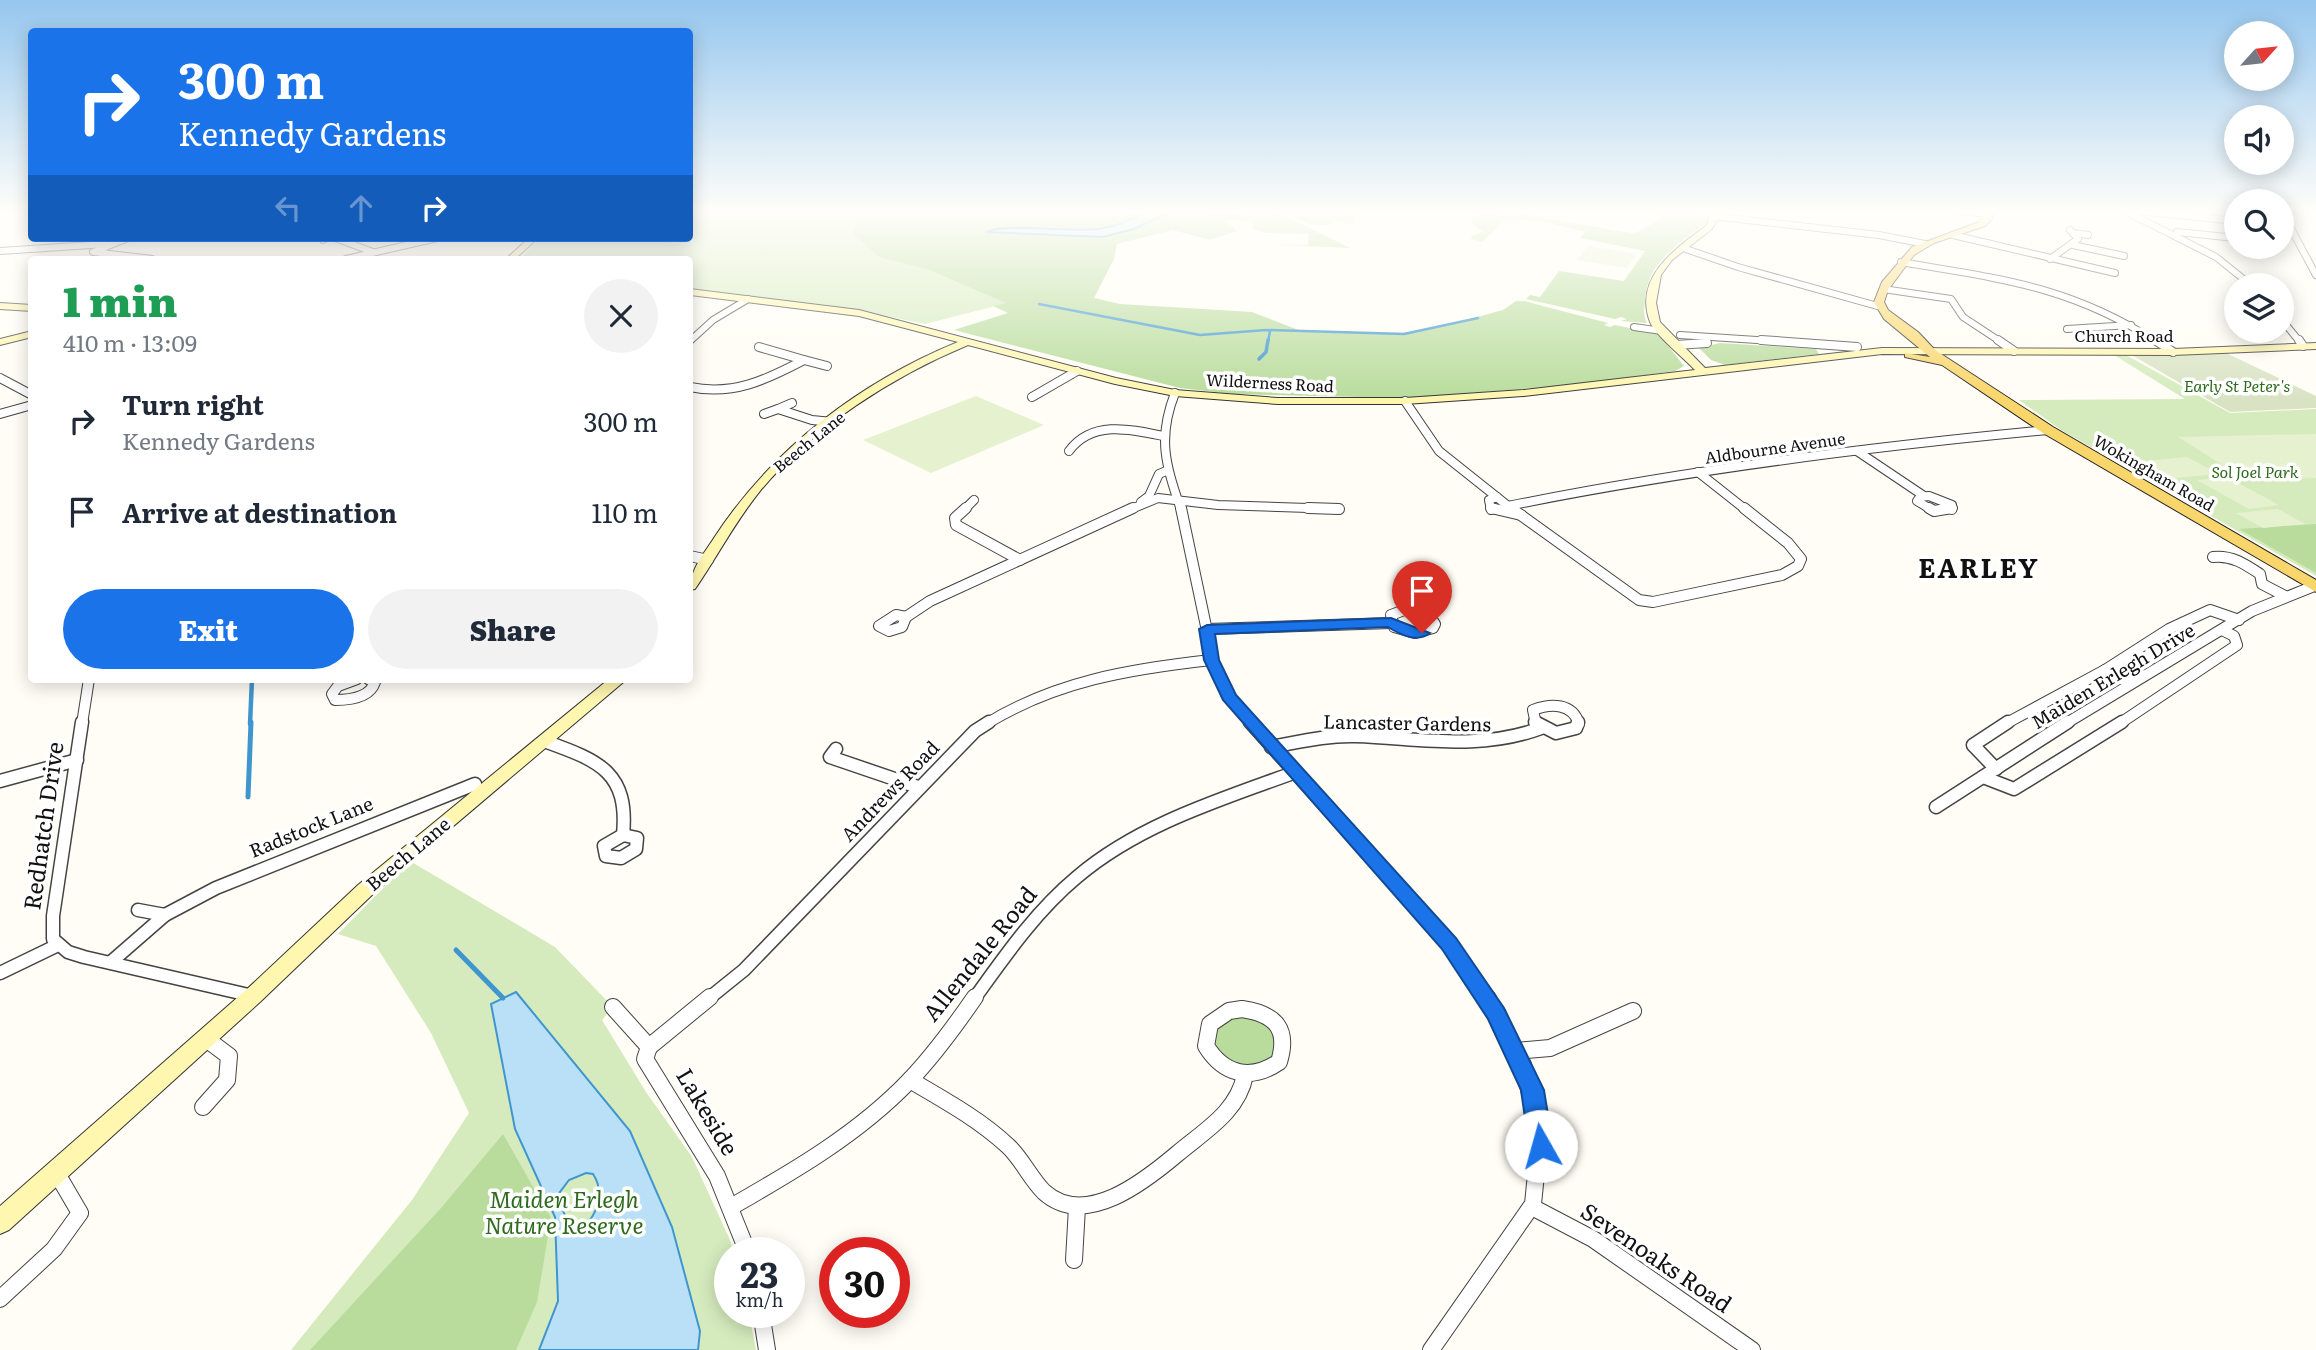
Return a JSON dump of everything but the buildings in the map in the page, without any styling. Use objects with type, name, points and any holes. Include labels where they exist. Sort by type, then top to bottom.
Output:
[{"type":"main road","points":[[1658,274],[1651,303],[1658,327],[1678,340],[1703,372]]},
{"type":"main road","points":[[1881,307],[1879,298],[1893,274]]},
{"type":"main road","name":"Wilderness Road","points":[[693,292],[859,313],[1077,371],[1175,393],[1278,401],[1405,401],[1580,388],[1858,351],[1936,352]]},
{"type":"main road","points":[[0,306],[28,308]]},
{"type":"main road","name":"Wokingham Road","points":[[1881,307],[1906,330],[2048,430],[2315,586]]},
{"type":"main road","points":[[0,342],[28,335]]},
{"type":"main road","name":"Beech Lane","points":[[693,582],[738,511],[767,476],[832,422],[912,366],[967,342]]},
{"type":"main road","name":"Church Road","points":[[1936,352],[2173,352],[2316,346]]},
{"type":"main road","name":"Wilderness Road","points":[[1858,351],[1909,355],[1936,352]]},
{"type":"main road","points":[[1909,355],[1935,361],[1978,382]]},
{"type":"main road","name":"Beech Lane","points":[[0,1222],[253,996],[381,877],[547,742],[614,683]]},
{"type":"street","points":[[1763,274],[1881,307]]},
{"type":"street","points":[[1968,274],[2060,295],[2104,310],[2173,352]]},
{"type":"street","points":[[1949,288],[1951,299],[1963,317],[2014,351]]},
{"type":"street","points":[[1883,289],[1951,299]]},
{"type":"street","points":[[693,338],[713,320],[748,299]]},
{"type":"street","points":[[2067,329],[2131,326]]},
{"type":"street","points":[[1634,327],[1658,327]]},
{"type":"street","points":[[2294,336],[2302,346]]},
{"type":"street","points":[[1678,340],[1704,344],[1712,339],[1858,351]]},
{"type":"street","points":[[760,351],[772,351],[827,366]]},
{"type":"street","points":[[693,388],[712,391],[738,389],[762,382],[804,360]]},
{"type":"street","points":[[1032,397],[1046,393],[1077,371]]},
{"type":"street","points":[[0,378],[28,392]]},
{"type":"street","points":[[1175,393],[1163,436],[1162,455],[1166,471],[1181,503],[1211,660],[1228,696],[1293,773],[1391,876],[1449,943],[1496,1014],[1516,1051],[1532,1090],[1540,1129],[1540,1174],[1532,1208],[1431,1350]]},
{"type":"street","points":[[1405,401],[1439,451],[1508,506],[1639,600],[1653,602],[1689,596],[1782,575],[1798,566],[1801,559],[1788,543],[1698,472]]},
{"type":"street","points":[[764,414],[792,403]]},
{"type":"street","points":[[0,414],[28,406]]},
{"type":"street","points":[[778,409],[812,420],[832,422]]},
{"type":"street","points":[[1069,451],[1083,435],[1101,430],[1163,436]]},
{"type":"street","name":"Aldbourne Avenue","points":[[1508,506],[1626,482],[1857,451],[2048,430]]},
{"type":"street","points":[[1857,451],[1924,496]]},
{"type":"street","points":[[906,617],[930,601],[1139,503],[1149,496],[1159,474],[1166,471]]},
{"type":"street","points":[[1497,497],[1489,500],[1491,510],[1521,515]]},
{"type":"street","points":[[1139,503],[1158,498],[1181,503],[1339,509]]},
{"type":"street","points":[[974,500],[958,512],[956,525],[1020,560]]},
{"type":"street","points":[[2213,557],[2224,555],[2239,561],[2260,574],[2262,584],[2285,596]]},
{"type":"street","points":[[693,557],[708,560]]},
{"type":"street","name":"Maiden Erlegh Drive","points":[[1936,807],[2130,683],[2239,620],[2285,596],[2315,586]]},
{"type":"street","points":[[1996,769],[1973,745],[1996,729],[2105,670],[2169,629],[2210,610],[2239,620]]},
{"type":"street","points":[[1207,629],[1391,623]]},
{"type":"street","points":[[1983,777],[2014,789],[2237,645],[2234,636],[2222,630]]},
{"type":"street","name":"Andrews Road","points":[[649,1047],[744,970],[975,731],[1015,704],[1062,685],[1119,670],[1211,660]]},
{"type":"street","points":[[2105,670],[2130,683]]},
{"type":"street","name":"Redhatch Drive","points":[[58,945],[52,934],[54,916],[88,683]]},
{"type":"street","points":[[346,683],[338,686],[332,694],[335,700],[348,701],[363,697],[373,689],[375,683]]},
{"type":"street","name":"Lancaster Gardens","points":[[1271,747],[1321,738],[1355,736],[1458,744],[1501,741],[1541,727]]},
{"type":"street","points":[[547,742],[597,760],[622,789],[627,812],[623,835]]},
{"type":"street","points":[[829,757],[918,787]]},
{"type":"street","points":[[0,781],[77,760]]},
{"type":"street","name":"Allendale Road","points":[[731,1207],[812,1160],[862,1124],[909,1080],[1045,906],[1080,875],[1116,849],[1176,820],[1293,773]]},
{"type":"street","name":"Radstock Lane","points":[[111,962],[165,915],[216,888],[275,862],[475,784]]},
{"type":"street","points":[[138,911],[165,915]]},
{"type":"street","points":[[0,973],[58,945],[68,952],[253,996]]},
{"type":"street","name":"Lakeside","points":[[613,1007],[649,1047],[645,1059],[696,1132],[742,1237]]},
{"type":"street","points":[[1242,1009],[1256,1010],[1276,1022],[1285,1042],[1284,1052],[1270,1069],[1245,1075],[1220,1066],[1206,1046],[1210,1024],[1229,1011],[1242,1009]]},
{"type":"street","points":[[1516,1051],[1550,1048],[1633,1011]]},
{"type":"street","points":[[203,1107],[227,1080],[229,1056],[205,1038]]},
{"type":"street","points":[[909,1080],[986,1127],[1013,1151],[1050,1197],[1068,1206],[1077,1207],[1111,1198],[1179,1152],[1234,1105],[1244,1090],[1245,1075]]},
{"type":"street","points":[[0,1299],[51,1254],[69,1233],[80,1213],[56,1172]]},
{"type":"street","points":[[1074,1260],[1077,1207]]},
{"type":"street","name":"Sevenoaks Road","points":[[1532,1208],[1592,1240],[1752,1350]]},
{"type":"street","points":[[764,1328],[767,1350]]},
{"type":"green space","points":[[693,274],[938,274],[1007,303],[925,324],[857,310],[693,289]]},
{"type":"green space","points":[[938,274],[1106,274],[1094,298],[1120,304],[1252,312],[1301,331],[1402,333],[1456,323],[1503,310],[1516,301],[1524,301],[1608,323],[1604,325],[1610,327],[1615,325],[1659,334],[1684,366],[1675,371],[1574,385],[1404,398],[1232,394],[1180,388],[954,330],[1008,313],[993,306],[1006,303]]},
{"type":"green space","points":[[1557,274],[1578,274],[1624,281],[1629,274],[1652,274],[1644,307],[1647,323],[1621,321],[1627,319],[1615,319],[1526,299],[1530,295],[1540,297]]},
{"type":"green space","points":[[1720,343],[1816,349],[1819,354],[1725,365],[1711,360],[1699,348]]},
{"type":"green space","name":"Early St Peter's","points":[[2226,353],[2316,396],[2316,408],[2230,412],[2130,354]]},
{"type":"green space","name":"Sol Joel Park","points":[[2114,355],[2126,355],[2230,413],[2316,409],[2316,576],[2061,430],[2019,400],[2185,399]]},
{"type":"green space","points":[[976,396],[1044,425],[931,473],[863,440]]},
{"type":"green space","points":[[2316,434],[2316,478],[2246,480],[2178,437]]},
{"type":"green space","points":[[2187,457],[2219,474],[2165,479],[2135,462]]},
{"type":"green space","points":[[2227,477],[2279,505],[2249,509],[2197,480]]},
{"type":"green space","points":[[2278,509],[2305,524],[2263,528],[2236,513]]},
{"type":"green space","points":[[2316,524],[2316,573],[2239,529]]},
{"type":"green space","name":"Maiden Erlegh Nature Reserve","points":[[410,861],[555,947],[613,1007],[602,1020],[646,1092],[692,1157],[729,1237],[714,1237],[714,1328],[752,1328],[756,1350],[291,1350],[412,1200],[469,1113],[431,1033],[376,946],[338,934]]},
{"type":"green space","points":[[1248,1014],[1274,1027],[1276,1058],[1253,1071],[1218,1058],[1211,1036],[1220,1022]]},
{"type":"green space","points":[[503,1134],[551,1218],[537,1302],[516,1350],[310,1350],[441,1208]]},
{"type":"water","points":[[516,992],[630,1131],[672,1227],[700,1331],[698,1350],[539,1350],[558,1301],[555,1217],[515,1129],[491,1004]],"holes":[[[586,1173],[593,1174],[599,1188],[596,1210],[582,1228],[570,1228],[557,1196],[569,1180]]]},
{"type":"waterway","points":[[1039,304],[1200,335],[1266,330],[1404,334],[1478,318]]},
{"type":"waterway","points":[[1268,342],[1270,331]]},
{"type":"waterway","points":[[1259,359],[1266,352],[1268,340]]},
{"type":"waterway","points":[[250,724],[252,683]]},
{"type":"waterway","points":[[248,797],[251,722]]},
{"type":"waterway","points":[[456,950],[503,998]]},
{"type":"district","name":"EARLEY","points":[[1979,569]]},
{"type":"route","points":[[1422,633],[1400,630],[1391,623],[1207,629],[1211,660],[1228,696],[1293,773],[1391,876],[1449,943],[1496,1014],[1516,1051],[1532,1090],[1541,1146]]}]
